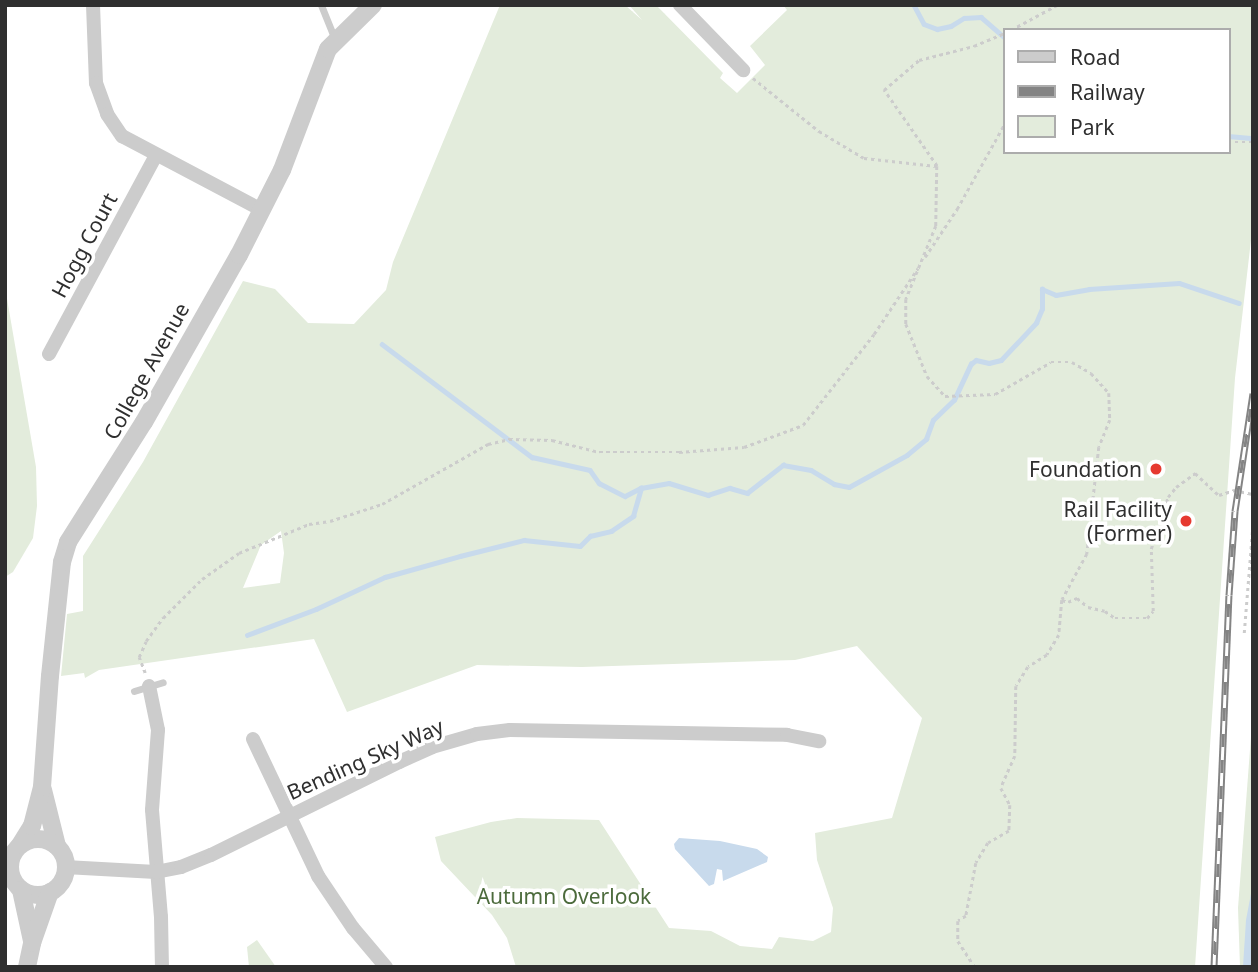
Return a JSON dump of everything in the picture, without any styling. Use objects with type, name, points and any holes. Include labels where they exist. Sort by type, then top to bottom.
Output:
[{"type":"street","points":[[93,5],[95,76],[107,114],[122,136],[262,210]]},
{"type":"street","name":"College Avenue","points":[[32,943],[21,890],[14,882],[8,862],[32,826],[42,787],[59,588],[68,542],[144,422],[262,210],[294,140],[318,68],[335,40],[373,5]]},
{"type":"street","points":[[680,5],[743,70]]},
{"type":"street","name":"Hogg Court","points":[[50,345],[156,155]]},
{"type":"street","points":[[156,684],[158,730],[152,810],[162,967]]},
{"type":"street","name":"Bending Sky Way","points":[[65,867],[156,872],[211,855],[432,747],[477,734],[510,730],[787,735],[819,741]]},
{"type":"street","points":[[253,739],[318,876],[353,928],[386,967]]},
{"type":"street","name":"College Avenue","points":[[27,967],[32,943],[50,892],[62,880],[65,867],[42,787]]},
{"type":"street","points":[[20,845],[32,839],[45,840],[57,846]]},
{"type":"street","points":[[21,890],[40,895],[50,892]]},
{"type":"lane","points":[[321,5],[335,40]]},
{"type":"lane","points":[[134,691],[156,684]]},
{"type":"path","points":[[1015,28],[1057,5]]},
{"type":"path","points":[[975,967],[958,941],[958,921],[966,916],[976,863],[988,842],[1009,831],[1010,805],[1001,788],[1015,756],[1016,686],[1028,667],[1047,655],[1059,635],[1062,600],[1087,554],[1099,447],[1110,420],[1109,393],[1091,373],[1072,362],[1051,362],[995,394],[945,396],[927,376],[906,324],[906,299],[936,226],[937,166],[884,90],[919,60],[974,47],[1002,34]]},
{"type":"path","points":[[743,70],[819,131],[864,158],[937,166]]},
{"type":"path","points":[[156,684],[139,657],[146,640],[176,603],[202,579],[239,553],[268,540],[309,524],[330,522],[382,504],[488,444],[509,439],[552,440],[599,452],[679,452],[744,447],[803,425],[874,334],[957,209],[1002,129]]},
{"type":"path","points":[[1230,142],[1253,142]]},
{"type":"path","points":[[1062,600],[1068,602],[1077,598],[1088,607],[1105,611],[1115,618],[1147,618],[1153,611],[1152,549],[1168,497],[1176,487],[1195,473],[1219,495],[1234,490],[1253,494]]},
{"type":"path","points":[[1244,633],[1253,520]]},
{"type":"green space","name":"Autumn Overlook","points":[[500,5],[625,5],[642,20],[629,5],[656,5],[723,73],[720,78],[737,93],[765,65],[750,46],[787,10],[783,5],[1253,5],[1253,223],[1235,378],[1195,967],[516,967],[507,938],[492,915],[441,861],[435,837],[517,818],[599,820],[669,928],[711,931],[740,946],[772,949],[779,937],[813,941],[831,932],[833,908],[817,860],[815,833],[892,818],[922,718],[857,646],[795,660],[582,667],[477,665],[347,712],[314,639],[99,670],[85,678],[84,673],[61,676],[67,614],[83,611],[83,556],[143,462],[243,281],[275,289],[308,323],[354,324],[386,290],[393,262]],"holes":[[[281,531],[284,553],[280,583],[243,588],[261,545]]]},
{"type":"green space","points":[[5,287],[36,467],[37,506],[33,538],[13,572],[5,577]]},
{"type":"green space","points":[[1253,710],[1253,967],[1240,967],[1238,908]]},
{"type":"green space","points":[[257,940],[276,967],[249,967],[247,947]]},
{"type":"water","points":[[679,838],[720,841],[757,849],[768,857],[767,862],[723,881],[722,870],[717,869],[714,884],[709,886],[675,849],[674,844]]},
{"type":"water","points":[[1253,883],[1253,967],[1243,967],[1246,920]]},
{"type":"waterway","points":[[914,5],[924,24],[937,29],[951,26],[964,18],[981,17],[1002,35]]},
{"type":"waterway","points":[[1230,136],[1253,138]]},
{"type":"waterway","points":[[382,344],[532,457],[590,470],[599,483],[625,496],[641,488],[669,483],[708,495],[730,488],[747,493],[783,465],[811,470],[834,484],[849,487],[907,455],[926,439],[933,420],[954,400],[971,364],[976,360],[989,363],[1001,360],[1036,323],[1042,309],[1042,289],[1056,295],[1089,289],[1179,283],[1239,303]]},
{"type":"waterway","points":[[247,635],[316,609],[385,577],[460,556],[524,540],[580,546],[590,536],[611,531],[633,516],[641,488]]},
{"type":"railway","points":[[1214,967],[1229,595],[1235,511],[1253,393]]},
{"type":"place","name":"Foundation","points":[[1156,469]]},
{"type":"place","name":"Rail Facility (Former)","points":[[1186,521]]}]
